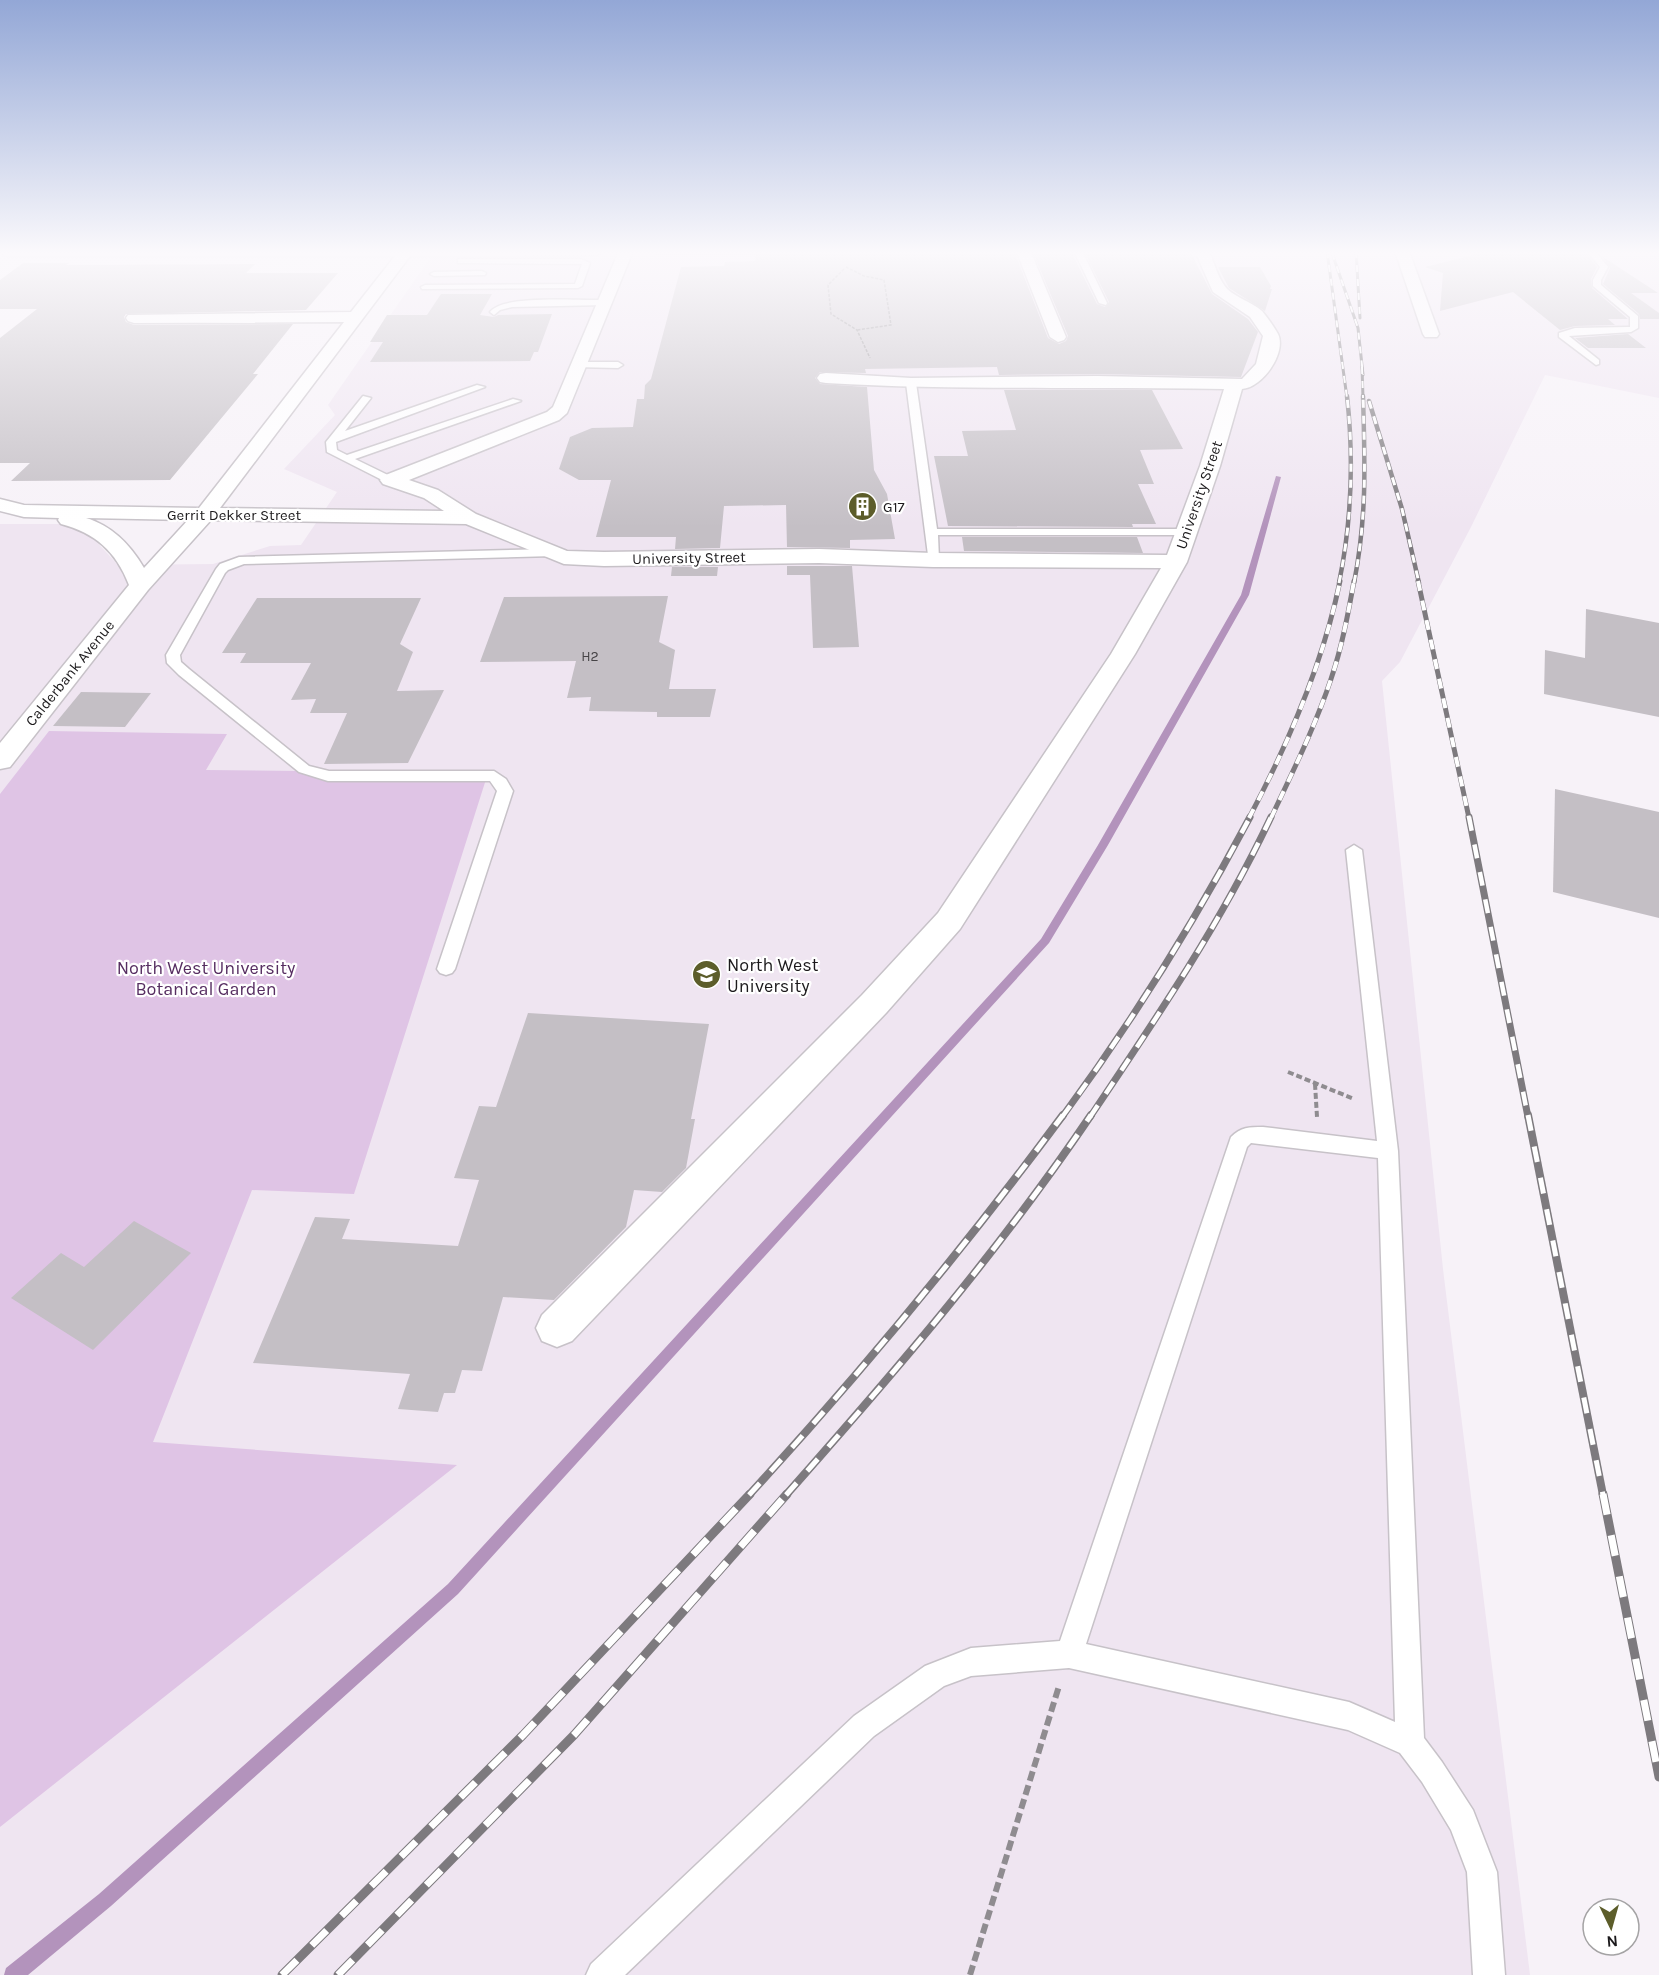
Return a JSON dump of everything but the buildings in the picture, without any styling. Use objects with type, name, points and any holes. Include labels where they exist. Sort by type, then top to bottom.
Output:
[{"type":"street","name":"Calderbank Avenue","points":[[0,761],[140,585],[203,516],[335,343]]},
{"type":"street","points":[[384,488],[553,416],[561,409],[586,343]]},
{"type":"street","points":[[826,378],[911,383],[1097,381],[1234,385],[1245,384],[1257,377],[1270,350],[1270,343]]},
{"type":"street","name":"University Street","points":[[384,488],[430,494],[469,519],[550,553],[564,556],[604,559],[819,556],[933,560],[1176,562],[1210,466],[1234,385]]},
{"type":"street","name":"Gerrit Dekker Street","points":[[0,503],[28,496],[287,496]]},
{"type":"street","name":"Gerrit Dekker Street","points":[[0,503],[24,511],[469,519]]},
{"type":"street","points":[[24,511],[80,522],[105,533],[133,564],[140,585]]},
{"type":"street","points":[[557,1328],[874,1004],[949,921],[1123,654],[1176,562]]},
{"type":"lane","points":[[1572,343],[1596,362]]},
{"type":"lane","points":[[577,365],[618,365]]},
{"type":"lane","points":[[911,383],[932,531],[933,560]]},
{"type":"lane","points":[[335,438],[480,387]]},
{"type":"lane","points":[[366,398],[331,442],[332,452],[346,459],[384,488]]},
{"type":"lane","points":[[346,459],[516,401]]},
{"type":"lane","points":[[932,531],[1185,532]]},
{"type":"lane","points":[[446,969],[505,791],[501,782],[494,776],[328,776],[303,768],[184,672],[174,663],[173,655],[220,572],[224,567],[243,560],[550,553]]},
{"type":"lane","points":[[1354,850],[1388,1151],[1410,1743]]},
{"type":"lane","points":[[1069,1654],[1230,1159],[1238,1143],[1246,1135],[1263,1135],[1388,1151]]},
{"type":"lane","points":[[602,1975],[864,1726],[927,1682],[971,1662],[1069,1654],[1349,1716],[1410,1743],[1432,1772],[1462,1821],[1482,1872],[1489,1975]]},
{"type":"path","points":[[1288,1072],[1383,1109]]},
{"type":"path","points":[[970,1975],[1069,1654]]},
{"type":"shaded area","name":"North West University","points":[[371,343],[1659,343],[1659,398],[1545,375],[1471,527],[1400,662],[1382,681],[1443,1269],[1530,1975],[0,1975],[0,524],[80,524],[118,565],[213,564],[270,546],[301,545],[337,492],[284,469],[335,415],[328,405]]},
{"type":"green space","name":"North West University Botanical Garden","points":[[49,731],[227,734],[206,770],[488,773],[354,1194],[252,1190],[153,1442],[457,1465],[0,1827],[0,794]]},
{"type":"waterway","points":[[13,1975],[105,1900],[453,1589],[1045,941],[1103,845],[1245,595],[1278,477]]},
{"type":"railway","points":[[1340,343],[1347,398]]},
{"type":"railway","points":[[1360,343],[1363,375]]},
{"type":"railway","points":[[1362,367],[1363,398]]},
{"type":"railway","points":[[1339,583],[1347,536],[1351,467],[1347,396]]},
{"type":"railway","points":[[1354,583],[1363,512],[1363,396]]},
{"type":"railway","points":[[1369,401],[1402,509],[1419,583]]},
{"type":"railway","points":[[1249,818],[1303,703],[1324,643],[1340,581]]},
{"type":"railway","points":[[1271,818],[1325,697],[1342,643],[1354,581]]},
{"type":"railway","points":[[1418,581],[1469,818]]},
{"type":"railway","points":[[1062,1117],[1162,970],[1250,817]]},
{"type":"railway","points":[[1090,1117],[1209,933],[1271,817]]},
{"type":"railway","points":[[1469,817],[1528,1117]]},
{"type":"railway","points":[[749,1495],[911,1309],[1063,1115]]},
{"type":"railway","points":[[786,1495],[945,1310],[1020,1214],[1091,1115]]},
{"type":"railway","points":[[1528,1115],[1603,1495]]},
{"type":"railway","points":[[282,1975],[523,1735],[750,1494]]},
{"type":"railway","points":[[338,1975],[574,1735],[787,1494]]},
{"type":"railway","points":[[1603,1494],[1659,1777]]},
{"type":"place","name":"G17","points":[[862,507]]},
{"type":"place","name":"North West University","points":[[706,975]]}]
